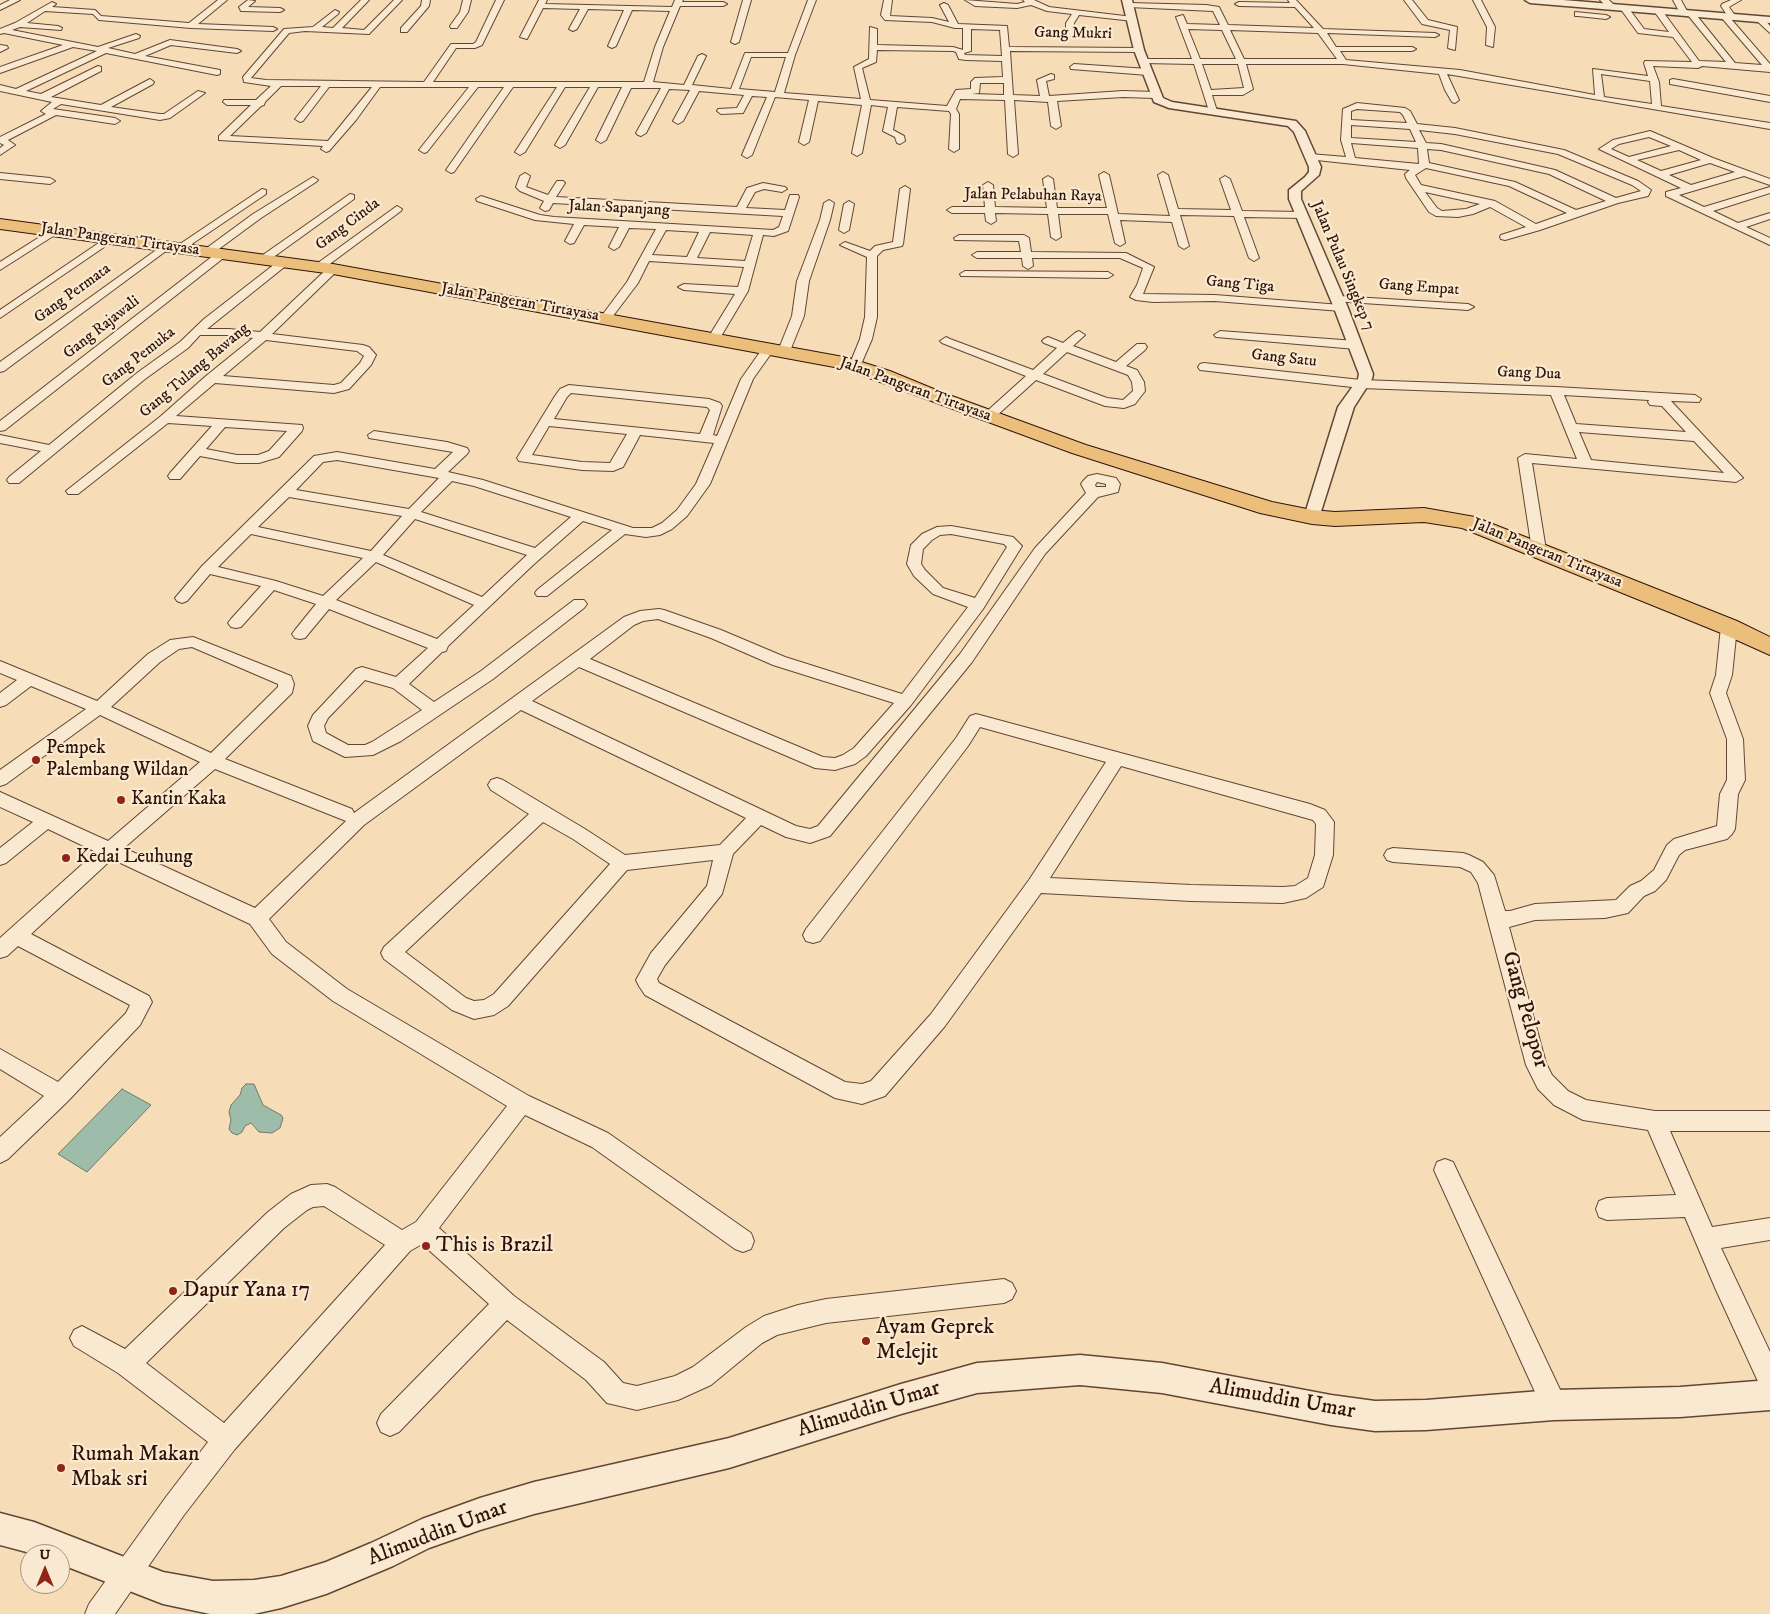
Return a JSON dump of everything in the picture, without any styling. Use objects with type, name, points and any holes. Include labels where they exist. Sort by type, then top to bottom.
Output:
[{"type":"main road","name":"Jalan Pangeran Tirtayasa","points":[[1,224],[326,268],[777,349],[855,366],[989,416],[1114,471],[1312,517],[1335,519],[1424,515],[1476,525],[1728,627],[1770,647]]},
{"type":"street","points":[[0,8],[16,0]]},
{"type":"street","points":[[2,31],[18,25],[58,0]]},
{"type":"street","points":[[191,26],[224,0]]},
{"type":"street","points":[[244,28],[268,10],[275,0]]},
{"type":"street","points":[[336,31],[365,0]]},
{"type":"street","points":[[398,0],[366,32],[296,29],[285,32],[247,77],[249,81],[327,84],[648,85],[749,92],[814,100],[956,111]]},
{"type":"street","points":[[404,30],[426,6],[426,0]]},
{"type":"street","points":[[454,26],[464,12],[467,0]]},
{"type":"street","points":[[426,84],[453,47],[475,46],[479,43],[500,0]]},
{"type":"street","points":[[735,42],[746,0]]},
{"type":"street","points":[[747,155],[775,95],[812,0],[800,0]]},
{"type":"street","points":[[888,0],[885,15],[888,18],[932,20],[955,26],[1004,28],[1013,154]]},
{"type":"street","points":[[969,0],[975,4],[1014,6],[1024,6],[1030,1],[1047,9],[1134,19]]},
{"type":"street","points":[[1180,6],[1208,4],[1208,0]]},
{"type":"street","points":[[1408,0],[1424,22],[1454,29],[1452,48]]},
{"type":"street","points":[[1477,0],[1491,27],[1490,46]]},
{"type":"street","points":[[1530,0],[1574,2],[1765,20],[1770,31]]},
{"type":"street","points":[[1604,0],[1612,7]]},
{"type":"street","points":[[1677,0],[1733,66]]},
{"type":"street","points":[[1737,0],[1725,6],[1729,17],[1770,68]]},
{"type":"street","points":[[251,1],[243,7],[244,9],[280,10]]},
{"type":"street","points":[[956,96],[1048,99],[1068,95],[1156,95],[1143,61],[1134,19],[1128,2],[1215,8],[1241,62],[1248,91],[1208,93]]},
{"type":"street","points":[[1239,4],[1294,2],[1320,30],[1343,62]]},
{"type":"street","points":[[1574,2],[1580,18],[1606,17]]},
{"type":"street","points":[[524,37],[541,3],[629,8],[677,4],[723,4]]},
{"type":"street","points":[[648,85],[659,47],[677,4]]},
{"type":"street","points":[[944,5],[955,26]]},
{"type":"street","points":[[1180,6],[1184,26],[1213,111]]},
{"type":"street","points":[[573,29],[585,7]]},
{"type":"street","points":[[612,46],[629,8]]},
{"type":"street","points":[[1624,8],[1644,32],[1675,34]]},
{"type":"street","points":[[44,9],[95,12],[99,18],[191,26],[273,29]]},
{"type":"street","points":[[1039,17],[1047,9]]},
{"type":"street","points":[[1658,11],[1697,64]]},
{"type":"street","points":[[314,30],[335,12]]},
{"type":"street","points":[[1070,36],[1070,23],[1077,13]]},
{"type":"street","points":[[1245,20],[1248,29]]},
{"type":"street","points":[[18,25],[58,28]]},
{"type":"street","points":[[1184,26],[1320,30],[1435,38],[1437,25]]},
{"type":"street","points":[[967,26],[967,51]]},
{"type":"street","points":[[857,153],[867,104],[858,67],[872,62],[873,29]]},
{"type":"street","points":[[2,31],[217,72]]},
{"type":"street","points":[[16,92],[102,50],[136,36]]},
{"type":"street","points":[[138,56],[167,43],[175,42],[237,51]]},
{"type":"street","points":[[0,70],[71,45]]},
{"type":"street","points":[[873,47],[903,51],[952,48],[959,50],[962,57],[966,58],[1006,59]]},
{"type":"street","name":"Gang Mukri","points":[[1006,49],[1140,50]]},
{"type":"street","points":[[1334,49],[1412,49]]},
{"type":"street","points":[[734,91],[746,56],[753,54],[791,55]]},
{"type":"street","points":[[678,121],[692,88],[702,56]]},
{"type":"street","points":[[1143,61],[1343,62],[1442,71],[1470,74],[1553,91],[1657,106],[1770,126]]},
{"type":"street","points":[[1460,62],[1470,74]]},
{"type":"street","points":[[1657,106],[1654,79],[1648,63],[1770,68]]},
{"type":"street","points":[[1074,67],[1094,70],[1148,72]]},
{"type":"street","points":[[43,97],[98,69]]},
{"type":"street","points":[[1094,70],[1098,80]]},
{"type":"street","points":[[1442,71],[1455,100]]},
{"type":"street","points":[[1600,97],[1596,71],[1654,79]]},
{"type":"street","points":[[1051,77],[1041,80],[1056,126]]},
{"type":"street","points":[[45,78],[70,82]]},
{"type":"street","points":[[954,149],[956,96],[958,92],[976,91],[976,81],[1008,80]]},
{"type":"street","points":[[102,108],[150,82]]},
{"type":"street","points":[[1673,82],[1770,100]]},
{"type":"street","points":[[280,83],[222,138],[328,147],[378,84]]},
{"type":"street","points":[[300,120],[327,84]]},
{"type":"street","points":[[520,152],[563,84]]},
{"type":"street","points":[[560,145],[596,84]]},
{"type":"street","points":[[424,150],[475,85]]},
{"type":"street","points":[[451,170],[510,85]]},
{"type":"street","points":[[601,140],[628,85]]},
{"type":"street","points":[[641,133],[666,86]]},
{"type":"street","points":[[0,88],[59,101],[164,117],[201,92]]},
{"type":"street","points":[[721,111],[737,112],[742,110],[749,92]]},
{"type":"street","name":"Jalan Pulau Singkep 7","points":[[1156,95],[1162,103],[1169,105],[1292,122],[1299,130],[1315,167],[1315,173],[1310,180],[1295,190],[1294,194],[1356,345],[1366,374],[1361,384]]},
{"type":"street","points":[[83,104],[98,97]]},
{"type":"street","points":[[804,142],[814,100]]},
{"type":"street","points":[[59,101],[46,110],[54,113],[121,122]]},
{"type":"street","points":[[227,102],[261,103]]},
{"type":"street","points":[[894,105],[888,131],[899,136],[900,141]]},
{"type":"street","points":[[1351,160],[1346,140],[1347,109],[1357,106],[1402,110],[1407,113],[1422,145],[1421,167]]},
{"type":"street","points":[[0,152],[10,146],[1,140],[54,113]]},
{"type":"street","points":[[1346,122],[1412,126],[1468,133],[1561,152],[1635,183],[1646,190],[1644,194],[1615,201],[1505,237]]},
{"type":"street","points":[[1689,188],[1604,150],[1616,142],[1650,134],[1710,160],[1770,182]]},
{"type":"street","points":[[1346,140],[1422,145],[1478,154],[1544,169],[1615,201]]},
{"type":"street","points":[[1628,160],[1679,147]]},
{"type":"street","points":[[1310,157],[1421,167],[1512,184],[1576,214]]},
{"type":"street","points":[[1659,174],[1710,160]]},
{"type":"street","points":[[1421,167],[1410,174],[1428,204],[1440,214],[1448,215],[1469,212],[1491,203]]},
{"type":"street","points":[[1747,172],[1670,194],[1770,242]]},
{"type":"street","points":[[1104,175],[1115,210],[1120,243]]},
{"type":"street","points":[[1163,175],[1172,211],[1184,246]]},
{"type":"street","points":[[0,176],[50,182]]},
{"type":"street","points":[[525,176],[521,187],[523,189],[550,200],[790,213],[794,197]]},
{"type":"street","points":[[1048,178],[1056,237]]},
{"type":"street","name":"Gang Rajawali","points":[[0,427],[215,253],[257,216],[313,180]]},
{"type":"street","points":[[1225,180],[1254,258]]},
{"type":"street","points":[[539,218],[560,183]]},
{"type":"street","points":[[988,185],[991,215]]},
{"type":"street","points":[[740,210],[751,190],[763,186],[782,188]]},
{"type":"street","points":[[1417,187],[1491,203],[1536,228]]},
{"type":"street","points":[[855,366],[866,339],[871,317],[872,254],[878,248],[898,244],[905,189]]},
{"type":"street","points":[[1704,210],[1770,190]]},
{"type":"street","name":"Gang Permata","points":[[0,368],[172,247],[262,192]]},
{"type":"street","name":"Gang Pemuka","points":[[14,480],[141,376],[184,345],[274,261],[350,197]]},
{"type":"street","name":"Jalan Sapanjang","points":[[481,200],[539,218],[774,233],[784,229],[790,213]]},
{"type":"street","points":[[182,598],[207,569],[319,460],[329,457],[337,456],[444,475],[640,534],[655,532],[667,526],[682,513],[703,484],[747,379],[777,349],[798,316],[803,281],[825,220],[828,203]]},
{"type":"street","points":[[825,220],[845,225],[849,204]]},
{"type":"street","name":"Gang Cinda","points":[[326,268],[397,208]]},
{"type":"street","points":[[691,260],[704,209]]},
{"type":"street","name":"Jalan Pelabuhan Raya","points":[[952,210],[991,215],[1051,211],[1115,210],[1302,215]]},
{"type":"street","points":[[1738,226],[1770,216]]},
{"type":"street","points":[[570,241],[580,222]]},
{"type":"street","points":[[614,247],[626,224]]},
{"type":"street","points":[[606,318],[632,283],[662,226]]},
{"type":"street","points":[[0,267],[54,231]]},
{"type":"street","points":[[709,337],[737,291],[755,232]]},
{"type":"street","points":[[959,238],[1024,238],[1030,274]]},
{"type":"street","points":[[0,315],[109,239]]},
{"type":"street","points":[[845,245],[872,254]]},
{"type":"street","points":[[976,255],[1026,255]]},
{"type":"street","name":"Gang Tiga","points":[[1026,255],[1122,255],[1148,266],[1143,285],[1136,297],[1152,299],[1215,298],[1339,304]]},
{"type":"street","points":[[646,258],[745,264]]},
{"type":"street","name":"Gang Tulang Bawang","points":[[73,491],[165,419],[210,379],[261,338],[326,268]]},
{"type":"street","points":[[966,274],[1108,275]]},
{"type":"street","points":[[684,287],[737,291]]},
{"type":"street","name":"Gang Empat","points":[[1339,304],[1468,307]]},
{"type":"street","points":[[196,332],[229,332],[261,338],[359,348],[365,350],[370,355],[364,365],[345,386],[334,389],[210,379]]},
{"type":"street","points":[[1220,334],[1356,345]]},
{"type":"street","points":[[989,416],[1079,335]]},
{"type":"street","points":[[946,340],[1105,402],[1124,404],[1131,401],[1139,391],[1138,382],[1133,373],[1119,366],[1065,349],[1048,341]]},
{"type":"street","points":[[1119,366],[1141,347]]},
{"type":"street","name":"Gang Satu","points":[[1204,367],[1361,384]]},
{"type":"street","points":[[1312,517],[1346,407],[1361,384]]},
{"type":"street","name":"Gang Dua","points":[[1361,384],[1696,400]]},
{"type":"street","points":[[635,432],[618,464],[613,467],[590,467],[524,458],[564,392],[576,389],[709,403],[716,406],[716,410],[705,438]]},
{"type":"street","points":[[1539,550],[1525,458],[1586,464],[1736,478],[1666,403],[1557,394],[1586,464]]},
{"type":"street","points":[[165,419],[297,428],[274,454],[259,460],[237,459],[196,451]]},
{"type":"street","points":[[546,422],[723,440]]},
{"type":"street","points":[[175,476],[221,424]]},
{"type":"street","points":[[1572,428],[1696,437]]},
{"type":"street","points":[[300,634],[326,602],[374,556],[413,514],[462,451],[447,446],[374,435]]},
{"type":"street","points":[[0,440],[51,449]]},
{"type":"street","points":[[519,702],[800,835],[810,836],[824,831],[966,658],[1040,551],[1095,492],[1089,487],[1090,481],[1114,471]]},
{"type":"street","points":[[286,492],[413,514],[538,554]]},
{"type":"street","points":[[399,684],[441,647],[538,554],[582,516]]},
{"type":"street","points":[[248,529],[374,556],[485,604]]},
{"type":"street","points":[[542,593],[623,529]]},
{"type":"street","points":[[578,660],[821,763],[835,764],[849,760],[860,752],[904,701],[978,605],[1015,546],[1014,543],[995,537],[951,530],[937,531],[927,537],[916,548],[914,564],[919,573],[938,591],[978,605]]},
{"type":"street","points":[[207,569],[271,584],[326,602],[441,647]]},
{"type":"street","points":[[236,623],[271,584]]},
{"type":"street","points":[[433,710],[399,684],[362,673],[322,715],[316,726],[319,737],[345,751],[368,751],[395,737],[488,674],[579,604]]},
{"type":"street","points":[[257,918],[358,820],[629,621],[640,616],[659,614],[716,634],[779,661],[904,701]]},
{"type":"street","points":[[1498,918],[1510,919],[1549,910],[1605,910],[1621,907],[1637,891],[1648,886],[1660,874],[1673,850],[1680,844],[1721,834],[1726,829],[1729,794],[1736,780],[1735,739],[1718,693],[1724,675],[1728,627]]},
{"type":"street","points":[[0,779],[99,708],[154,658],[174,644],[193,642],[285,680],[286,690],[213,760],[109,850],[0,950]]},
{"type":"street","points":[[3,671],[29,679],[99,708],[213,760],[346,814]]},
{"type":"street","points":[[0,701],[29,679]]},
{"type":"street","points":[[813,935],[962,742],[976,720],[1310,811],[1319,815],[1325,822],[1324,855],[1316,882],[1299,892],[1283,895],[1191,893],[1036,885]]},
{"type":"street","points":[[758,815],[725,851],[715,889],[658,959],[646,980],[652,989],[842,1091],[862,1094],[878,1089],[938,1020],[1036,885],[1117,759]]},
{"type":"street","points":[[496,785],[541,814],[579,834],[622,863],[696,856],[725,851]]},
{"type":"street","points":[[0,799],[257,918],[279,948],[340,995],[522,1103],[600,1140],[743,1241]]},
{"type":"street","points":[[541,814],[391,953],[459,1004],[474,1010],[486,1009],[502,1000],[622,863]]},
{"type":"street","points":[[0,858],[46,821]]},
{"type":"street","name":"Gang Pelopor","points":[[1393,856],[1463,860],[1477,867],[1487,880],[1536,1065],[1545,1082],[1561,1098],[1583,1110],[1655,1121],[1770,1121]]},
{"type":"street","points":[[0,1152],[60,1095],[134,1019],[142,1002],[16,936]]},
{"type":"street","points":[[0,1058],[60,1095]]},
{"type":"street","points":[[100,1614],[175,1506],[226,1440],[402,1243],[424,1230],[522,1103]]},
{"type":"street","points":[[1655,1121],[1724,1282],[1770,1379]]},
{"type":"street","points":[[1445,1170],[1554,1406]]},
{"type":"street","points":[[128,1364],[276,1220],[299,1202],[311,1196],[327,1195],[402,1243]]},
{"type":"street","points":[[1607,1209],[1692,1206]]},
{"type":"street","points":[[424,1230],[506,1304],[595,1371],[616,1394],[637,1398],[678,1388],[702,1376],[754,1335],[772,1324],[826,1311],[1004,1291]]},
{"type":"street","points":[[1706,1239],[1770,1230]]},
{"type":"street","points":[[390,1423],[506,1304]]},
{"type":"street","points":[[82,1338],[128,1364],[226,1440]]},
{"type":"street","name":"Alimuddin Umar","points":[[0,1529],[34,1538],[127,1576],[163,1588],[212,1598],[254,1596],[281,1592],[326,1578],[382,1555],[422,1535],[480,1514],[534,1498],[729,1453],[901,1399],[977,1378],[1080,1370],[1162,1378],[1330,1410],[1375,1416],[1426,1415],[1554,1406],[1680,1402],[1770,1395]]},
{"type":"shaded area","points":[[246,1084],[254,1084],[263,1105],[281,1115],[283,1118],[280,1128],[272,1133],[259,1132],[251,1123],[245,1126],[242,1132],[237,1135],[232,1133],[229,1129],[231,1105],[240,1095],[242,1088]]},
{"type":"shaded area","points":[[122,1089],[151,1105],[87,1172],[58,1154]]},
{"type":"place","name":"Pempek Palembang Wildan","points":[[36,760]]},
{"type":"place","name":"Kantin Kaka","points":[[121,800]]},
{"type":"place","name":"Kedai Leuhung","points":[[66,858]]},
{"type":"place","name":"This is Brazil","points":[[426,1246]]},
{"type":"place","name":"Dapur Yana 17","points":[[173,1291]]},
{"type":"place","name":"Ayam Geprek Melejit","points":[[866,1341]]},
{"type":"place","name":"Rumah Makan Mbak sri","points":[[61,1468]]}]
